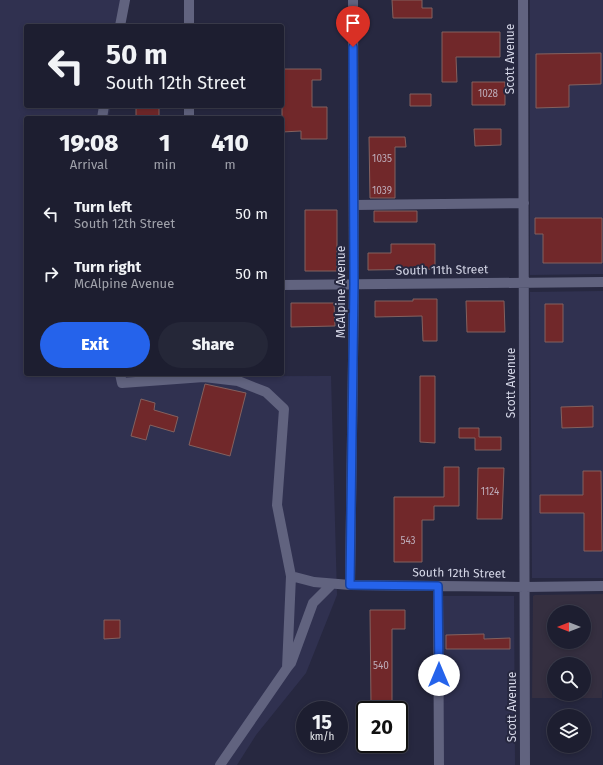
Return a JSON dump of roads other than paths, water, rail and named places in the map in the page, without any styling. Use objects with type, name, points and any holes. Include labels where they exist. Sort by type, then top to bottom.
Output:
[{"type":"street","points":[[120,24],[125,0]]},
{"type":"street","points":[[188,0],[189,24]]},
{"type":"street","name":"McAlpine Avenue","points":[[350,585],[354,284],[353,0]]},
{"type":"street","name":"Scott Avenue","points":[[523,0],[525,765]]},
{"type":"street","points":[[354,205],[524,203]]},
{"type":"street","name":"South 11th Street","points":[[284,285],[603,282]]},
{"type":"street","points":[[120,376],[122,383],[204,377],[238,381],[266,392],[284,410],[277,504],[291,576],[287,668]]},
{"type":"street","name":"South 12th Street","points":[[291,576],[314,582],[350,585],[524,587],[603,586]]},
{"type":"street","points":[[220,765],[291,663],[313,603],[332,584]]},
{"type":"street","points":[[438,586],[439,765]]}]
